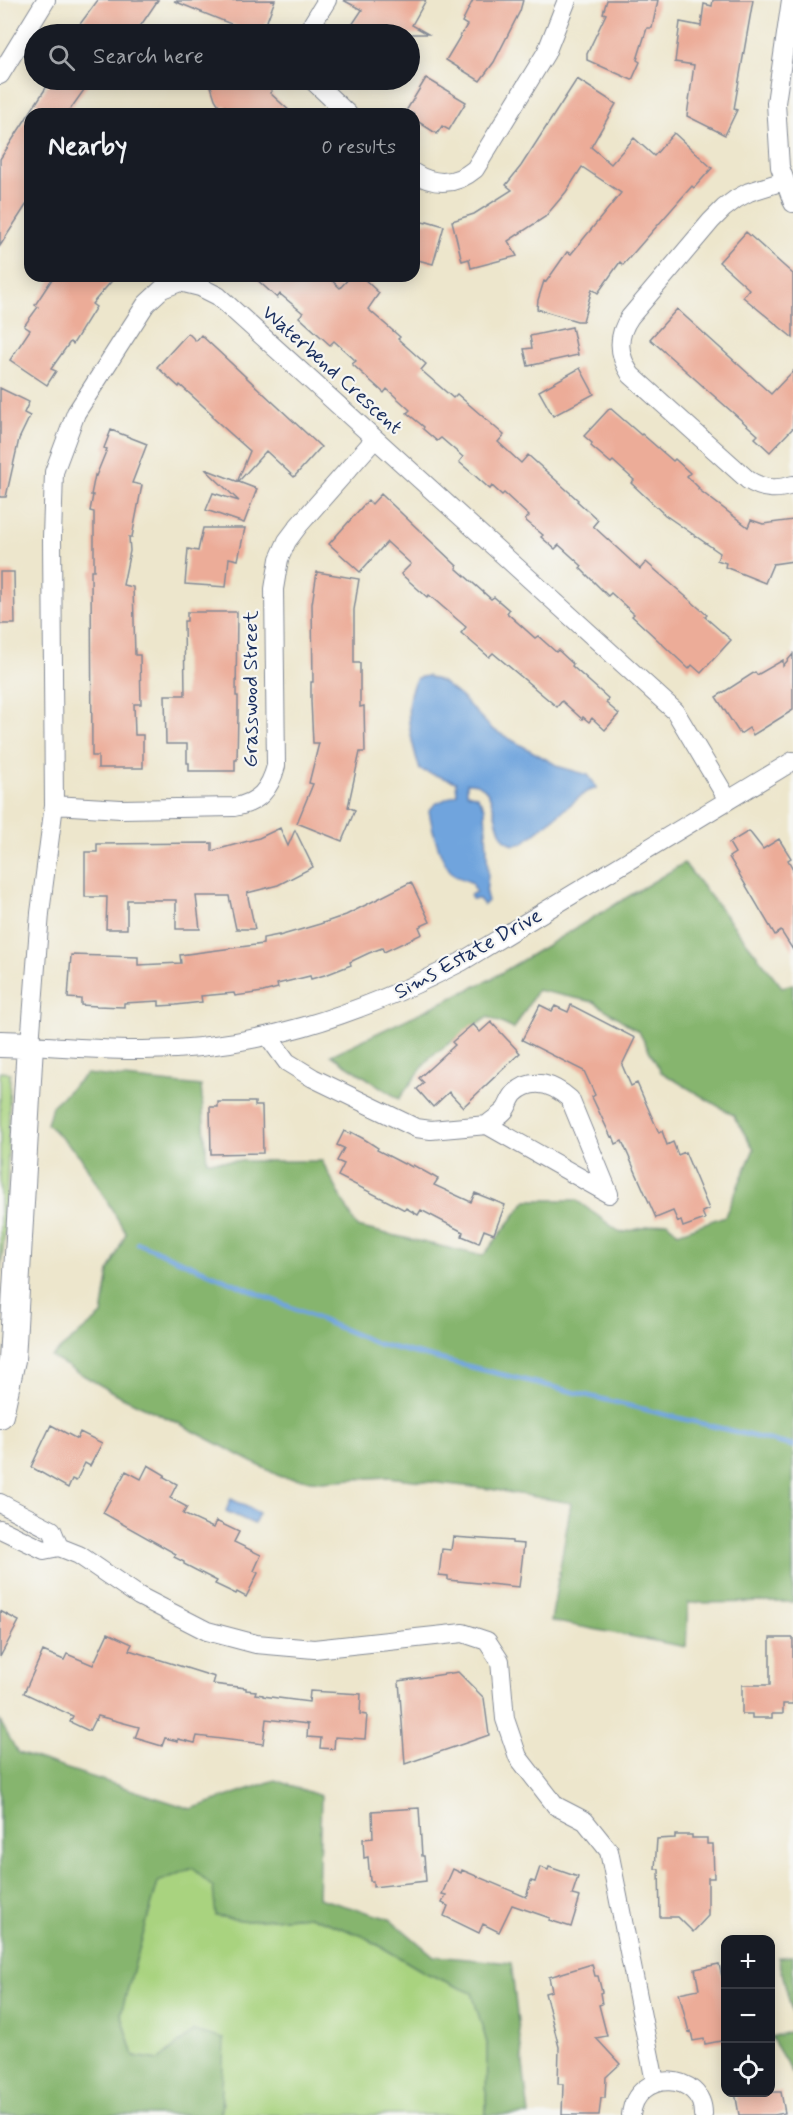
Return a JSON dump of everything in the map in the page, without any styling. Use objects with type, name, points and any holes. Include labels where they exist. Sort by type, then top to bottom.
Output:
[{"type":"street","points":[[312,24],[327,0]]},
{"type":"street","points":[[420,176],[429,181],[448,182],[458,180],[476,169],[546,53],[567,0]]},
{"type":"street","points":[[791,0],[776,103],[778,152],[784,181],[793,203]]},
{"type":"street","points":[[27,24],[37,4]]},
{"type":"street","points":[[0,75],[24,29]]},
{"type":"street","points":[[323,90],[342,108]]},
{"type":"street","points":[[784,181],[749,192],[736,199],[711,221],[630,317],[622,331],[620,346],[623,362],[631,375],[748,480],[764,488],[772,489],[793,485]]},
{"type":"street","name":"Waterbend Crescent","points":[[30,1045],[39,913],[54,805],[51,538],[54,472],[76,413],[146,304],[162,290],[180,282],[200,287],[218,297],[675,711],[728,800]]},
{"type":"street","name":"Grasswood Street","points":[[54,805],[121,808],[234,807],[251,803],[264,793],[272,781],[276,766],[274,589],[279,559],[298,525],[374,440]]},
{"type":"street","name":"Sims Estate Drive","points":[[0,1044],[135,1050],[212,1045],[268,1036],[363,1008],[442,972],[793,761]]},
{"type":"street","points":[[268,1036],[287,1062],[416,1128],[431,1130],[487,1125],[609,1194],[570,1099],[557,1088],[542,1083],[528,1086],[515,1093],[504,1110],[487,1125]]},
{"type":"street","points":[[0,1414],[12,1360],[30,1045]]},
{"type":"street","points":[[0,1503],[52,1530],[59,1547]]},
{"type":"street","points":[[0,1528],[44,1550],[59,1547],[79,1555],[139,1596],[207,1631],[256,1644],[314,1649],[463,1632],[488,1641],[500,1661],[505,1719],[518,1757],[556,1806],[585,1821],[609,1851],[655,2082]]},
{"type":"street","points":[[631,2115],[635,2100],[643,2089],[655,2082],[671,2080],[685,2085],[697,2096],[703,2115]]},
{"type":"green space","points":[[684,863],[782,987],[793,984],[793,1602],[688,1603],[686,1647],[551,1621],[571,1503],[490,1489],[388,1477],[321,1481],[281,1477],[180,1424],[116,1394],[51,1357],[102,1315],[109,1271],[126,1233],[80,1156],[47,1124],[52,1106],[86,1074],[201,1086],[207,1161],[322,1161],[357,1227],[483,1256],[527,1200],[576,1200],[621,1233],[667,1222],[678,1233],[725,1216],[754,1149],[733,1115],[661,1072],[639,1032],[594,1002],[537,990],[514,1029],[488,1017],[431,1056],[399,1099],[331,1055],[491,979]]},
{"type":"green space","points":[[0,1072],[10,1073],[6,1224],[0,1273]]},
{"type":"green space","points":[[0,1721],[18,1753],[191,1809],[275,1780],[321,1796],[318,1898],[390,1919],[434,1956],[511,1963],[529,2115],[486,2115],[487,2043],[472,1993],[424,1972],[363,1936],[309,1916],[247,1921],[216,1916],[213,1888],[193,1868],[158,1882],[121,2013],[134,2056],[159,2060],[194,2031],[224,2039],[221,2115],[0,2115]]},
{"type":"green space","points":[[194,1868],[247,1921],[309,1916],[363,1936],[424,1972],[473,1993],[487,2043],[486,2115],[221,2115],[223,2103],[194,2031],[159,2060],[134,2056],[121,2013],[158,1881]]},
{"type":"green space","points":[[793,1956],[793,2016],[778,1957]]},
{"type":"green space","points":[[793,2031],[793,2074],[775,2044],[775,2036]]},
{"type":"water","points":[[427,676],[442,682],[461,697],[492,729],[560,767],[588,775],[596,788],[586,792],[523,843],[514,845],[506,841],[499,830],[492,803],[484,788],[477,784],[467,783],[467,793],[477,796],[485,808],[488,901],[484,905],[479,899],[472,899],[470,895],[476,892],[472,883],[454,875],[449,869],[437,845],[432,827],[429,811],[435,804],[457,794],[456,782],[420,770],[414,748],[409,724],[409,699],[417,678]]},
{"type":"water","points":[[231,1499],[259,1513],[254,1524],[226,1511]]},
{"type":"building","points":[[98,0],[158,0],[142,24],[80,24]]},
{"type":"building","points":[[275,0],[266,24],[231,24],[174,1]]},
{"type":"building","points":[[343,0],[426,0],[413,24],[353,24],[362,10]]},
{"type":"building","points":[[473,0],[523,0],[520,11],[494,62],[480,81],[446,60],[467,25],[462,22]]},
{"type":"building","points":[[607,0],[658,0],[652,28],[647,28],[637,60],[640,62],[632,80],[587,60],[587,54],[606,14],[603,13]]},
{"type":"building","points":[[713,0],[753,0],[734,109],[737,110],[725,135],[687,116],[694,65],[675,62],[680,22],[701,26],[704,4],[712,6]]},
{"type":"building","points":[[426,78],[466,102],[449,130],[442,126],[437,134],[420,123],[420,108],[408,108]]},
{"type":"building","points":[[577,79],[616,104],[591,147],[611,164],[634,138],[654,156],[674,133],[712,168],[694,188],[692,186],[623,265],[620,262],[598,293],[592,289],[583,321],[537,309],[538,300],[544,281],[546,282],[567,252],[571,254],[621,193],[582,167],[566,192],[545,217],[508,241],[517,256],[471,268],[469,259],[462,261],[452,221],[474,214],[512,190],[506,185],[521,166]]},
{"type":"building","points":[[45,90],[84,90],[71,108],[33,108]]},
{"type":"building","points":[[212,90],[271,90],[270,93],[286,108],[227,108],[225,106],[220,108]]},
{"type":"building","points":[[24,122],[24,208],[0,246],[0,159]]},
{"type":"building","points":[[420,222],[444,226],[433,264],[420,261]]},
{"type":"building","points":[[746,232],[793,274],[793,338],[743,297],[749,289],[719,262]]},
{"type":"building","points":[[50,282],[111,282],[92,304],[96,307],[73,344],[70,342],[51,369],[56,371],[47,385],[10,360],[30,330],[24,326],[38,307],[35,305]]},
{"type":"building","points":[[260,282],[334,282],[340,288],[346,282],[367,282],[379,293],[368,309],[426,364],[421,370],[453,398],[457,394],[504,435],[498,442],[521,463],[528,455],[578,500],[598,520],[593,526],[640,569],[646,562],[707,615],[705,617],[731,640],[701,673],[692,665],[689,669],[632,616],[634,614],[611,593],[608,596],[580,568],[582,566],[559,545],[555,549],[541,537],[543,535],[525,520],[529,516],[504,493],[502,495],[492,486],[490,489],[459,462],[463,457],[441,438],[437,441],[407,413],[410,410],[387,389],[384,393],[352,364],[356,361],[334,341],[330,345],[299,317],[303,313],[280,294],[277,298]]},
{"type":"building","points":[[677,309],[771,394],[793,371],[793,428],[770,452],[755,438],[758,435],[650,339]]},
{"type":"building","points":[[572,327],[578,355],[528,366],[524,349],[532,348],[530,336]]},
{"type":"building","points":[[188,333],[196,341],[201,335],[321,447],[294,477],[266,451],[238,480],[250,451],[180,385],[179,387],[157,367]]},
{"type":"building","points":[[580,368],[594,394],[553,416],[539,391]]},
{"type":"building","points":[[0,388],[29,402],[24,413],[30,416],[19,439],[6,497],[0,497]]},
{"type":"building","points":[[610,408],[673,461],[675,459],[690,473],[687,476],[698,489],[748,527],[751,520],[763,524],[793,520],[793,561],[773,564],[765,583],[725,567],[726,563],[717,560],[720,553],[665,515],[631,483],[634,480],[613,461],[611,463],[591,446],[592,443],[584,436]]},
{"type":"building","points":[[111,430],[147,444],[132,483],[142,485],[132,537],[129,537],[130,551],[123,585],[133,587],[135,655],[140,655],[141,704],[134,704],[135,735],[143,735],[143,768],[98,768],[98,756],[92,756],[91,570],[94,570],[94,512],[90,511],[95,475],[107,449],[104,448]]},
{"type":"building","points":[[205,469],[257,489],[244,523],[206,510],[213,493],[239,501]]},
{"type":"building","points":[[381,494],[457,566],[456,568],[491,599],[494,597],[509,610],[507,613],[535,638],[538,636],[556,652],[558,650],[573,664],[572,666],[609,699],[606,703],[619,714],[605,730],[592,718],[589,722],[583,717],[582,719],[562,701],[557,707],[493,653],[489,657],[461,633],[466,627],[401,574],[411,564],[387,542],[360,572],[329,544],[368,500],[372,504]]},
{"type":"building","points":[[203,528],[245,528],[238,560],[229,558],[226,587],[185,584],[188,549],[198,551]]},
{"type":"building","points":[[0,572],[14,572],[15,624],[0,624]]},
{"type":"building","points":[[317,572],[359,579],[354,610],[354,663],[360,663],[360,707],[364,706],[365,752],[360,752],[348,807],[355,810],[342,841],[297,823],[313,784],[309,783],[319,743],[313,743],[311,701],[311,682],[313,682],[312,604]]},
{"type":"building","points":[[187,612],[237,612],[236,696],[238,696],[238,714],[235,771],[189,771],[187,744],[166,744],[165,695],[185,695],[184,621],[187,621]]},
{"type":"building","points":[[793,654],[793,710],[753,735],[749,728],[740,734],[716,697],[755,672],[757,675],[783,660],[783,666]]},
{"type":"building","points":[[280,828],[288,846],[295,830],[313,867],[278,885],[247,893],[255,929],[236,929],[229,896],[196,896],[200,929],[176,929],[176,900],[127,900],[127,929],[106,929],[107,897],[85,897],[85,852],[97,852],[97,844],[212,843],[212,851],[259,838]]},
{"type":"building","points":[[749,831],[763,849],[779,839],[791,858],[788,860],[793,869],[793,950],[781,931],[775,935],[729,857],[735,853],[729,843]]},
{"type":"building","points":[[411,882],[430,922],[419,927],[422,934],[384,952],[382,948],[369,953],[350,962],[351,965],[328,974],[277,984],[278,988],[263,992],[235,996],[234,993],[201,996],[202,1002],[176,1005],[159,1006],[159,1001],[124,1003],[124,1007],[81,1005],[81,999],[68,998],[71,955],[138,957],[138,965],[181,963],[180,955],[263,944],[263,938],[279,936],[346,915]]},
{"type":"building","points":[[540,1005],[552,1011],[555,1006],[568,1012],[571,1005],[635,1038],[622,1065],[631,1086],[637,1083],[659,1133],[662,1131],[667,1145],[673,1142],[678,1155],[685,1152],[709,1209],[702,1212],[705,1219],[683,1227],[673,1211],[656,1218],[622,1141],[616,1144],[613,1136],[611,1137],[592,1097],[595,1095],[584,1071],[522,1040]]},
{"type":"building","points":[[491,1022],[520,1053],[463,1107],[449,1092],[433,1107],[417,1089],[424,1083],[419,1078],[455,1045],[452,1042],[473,1024],[480,1032]]},
{"type":"building","points":[[218,1102],[255,1102],[255,1106],[262,1106],[263,1153],[211,1154],[210,1107],[218,1107]]},
{"type":"building","points":[[344,1131],[350,1134],[351,1132],[378,1148],[377,1150],[404,1164],[412,1167],[413,1165],[438,1179],[434,1185],[471,1202],[475,1193],[505,1205],[494,1234],[484,1230],[479,1243],[462,1236],[463,1232],[421,1210],[418,1215],[406,1208],[405,1210],[338,1176],[344,1164],[337,1161],[344,1148],[337,1145]]},
{"type":"building","points":[[51,1425],[77,1439],[80,1432],[102,1443],[90,1466],[85,1463],[76,1481],[72,1479],[68,1488],[31,1467]]},
{"type":"building","points":[[148,1465],[177,1484],[170,1498],[187,1507],[183,1514],[213,1528],[216,1521],[239,1532],[234,1542],[261,1555],[254,1571],[258,1573],[246,1597],[215,1584],[217,1581],[174,1557],[176,1554],[103,1513],[126,1471],[141,1479]]},
{"type":"building","points":[[453,1537],[512,1541],[512,1543],[524,1544],[519,1587],[448,1580],[448,1576],[439,1575],[442,1549],[451,1550]]},
{"type":"building","points":[[0,1611],[19,1621],[0,1657]]},
{"type":"building","points":[[108,1633],[132,1644],[129,1650],[215,1677],[213,1684],[246,1688],[246,1690],[256,1691],[255,1694],[263,1696],[309,1702],[310,1691],[361,1694],[360,1714],[367,1715],[365,1739],[335,1737],[334,1749],[320,1748],[321,1738],[307,1737],[308,1724],[266,1719],[263,1744],[197,1736],[195,1743],[165,1738],[162,1746],[135,1738],[139,1727],[98,1716],[89,1731],[70,1722],[73,1716],[24,1693],[43,1651],[64,1660],[67,1654],[93,1665]]},
{"type":"building","points":[[770,1638],[793,1638],[793,1704],[783,1704],[783,1714],[772,1714],[772,1718],[752,1718],[752,1714],[742,1714],[742,1685],[770,1685]]},
{"type":"building","points":[[458,1672],[484,1698],[489,1735],[405,1764],[399,1681]]},
{"type":"building","points":[[419,1808],[426,1881],[373,1887],[373,1881],[370,1881],[368,1857],[364,1858],[363,1839],[373,1838],[372,1811]]},
{"type":"building","points":[[675,1835],[707,1838],[707,1844],[713,1844],[714,1878],[708,1878],[708,1916],[693,1932],[678,1917],[660,1917],[659,1869],[655,1869],[657,1839],[675,1838]]},
{"type":"building","points":[[540,1867],[548,1870],[549,1867],[578,1877],[572,1895],[580,1897],[571,1927],[512,1905],[499,1932],[483,1924],[479,1933],[444,1916],[448,1906],[442,1903],[446,1895],[442,1894],[453,1869],[461,1873],[462,1870],[526,1897],[531,1881],[535,1882]]},
{"type":"building","points":[[592,1964],[602,1992],[600,1993],[602,2004],[599,2005],[607,2036],[596,2038],[620,2064],[606,2077],[605,2098],[601,2098],[599,2115],[562,2115],[563,2084],[558,2084],[559,2047],[545,1993],[552,1991],[549,1977]]},
{"type":"building","points":[[719,1964],[721,2041],[705,2044],[704,2039],[693,2041],[691,2031],[689,2032],[679,1993],[699,1989],[695,1969]]},
{"type":"building","points":[[775,2092],[781,2092],[785,2113],[739,2115],[736,2097],[775,2097]]},
{"type":"waterway","points":[[138,1243],[378,1344],[793,1446]]}]
